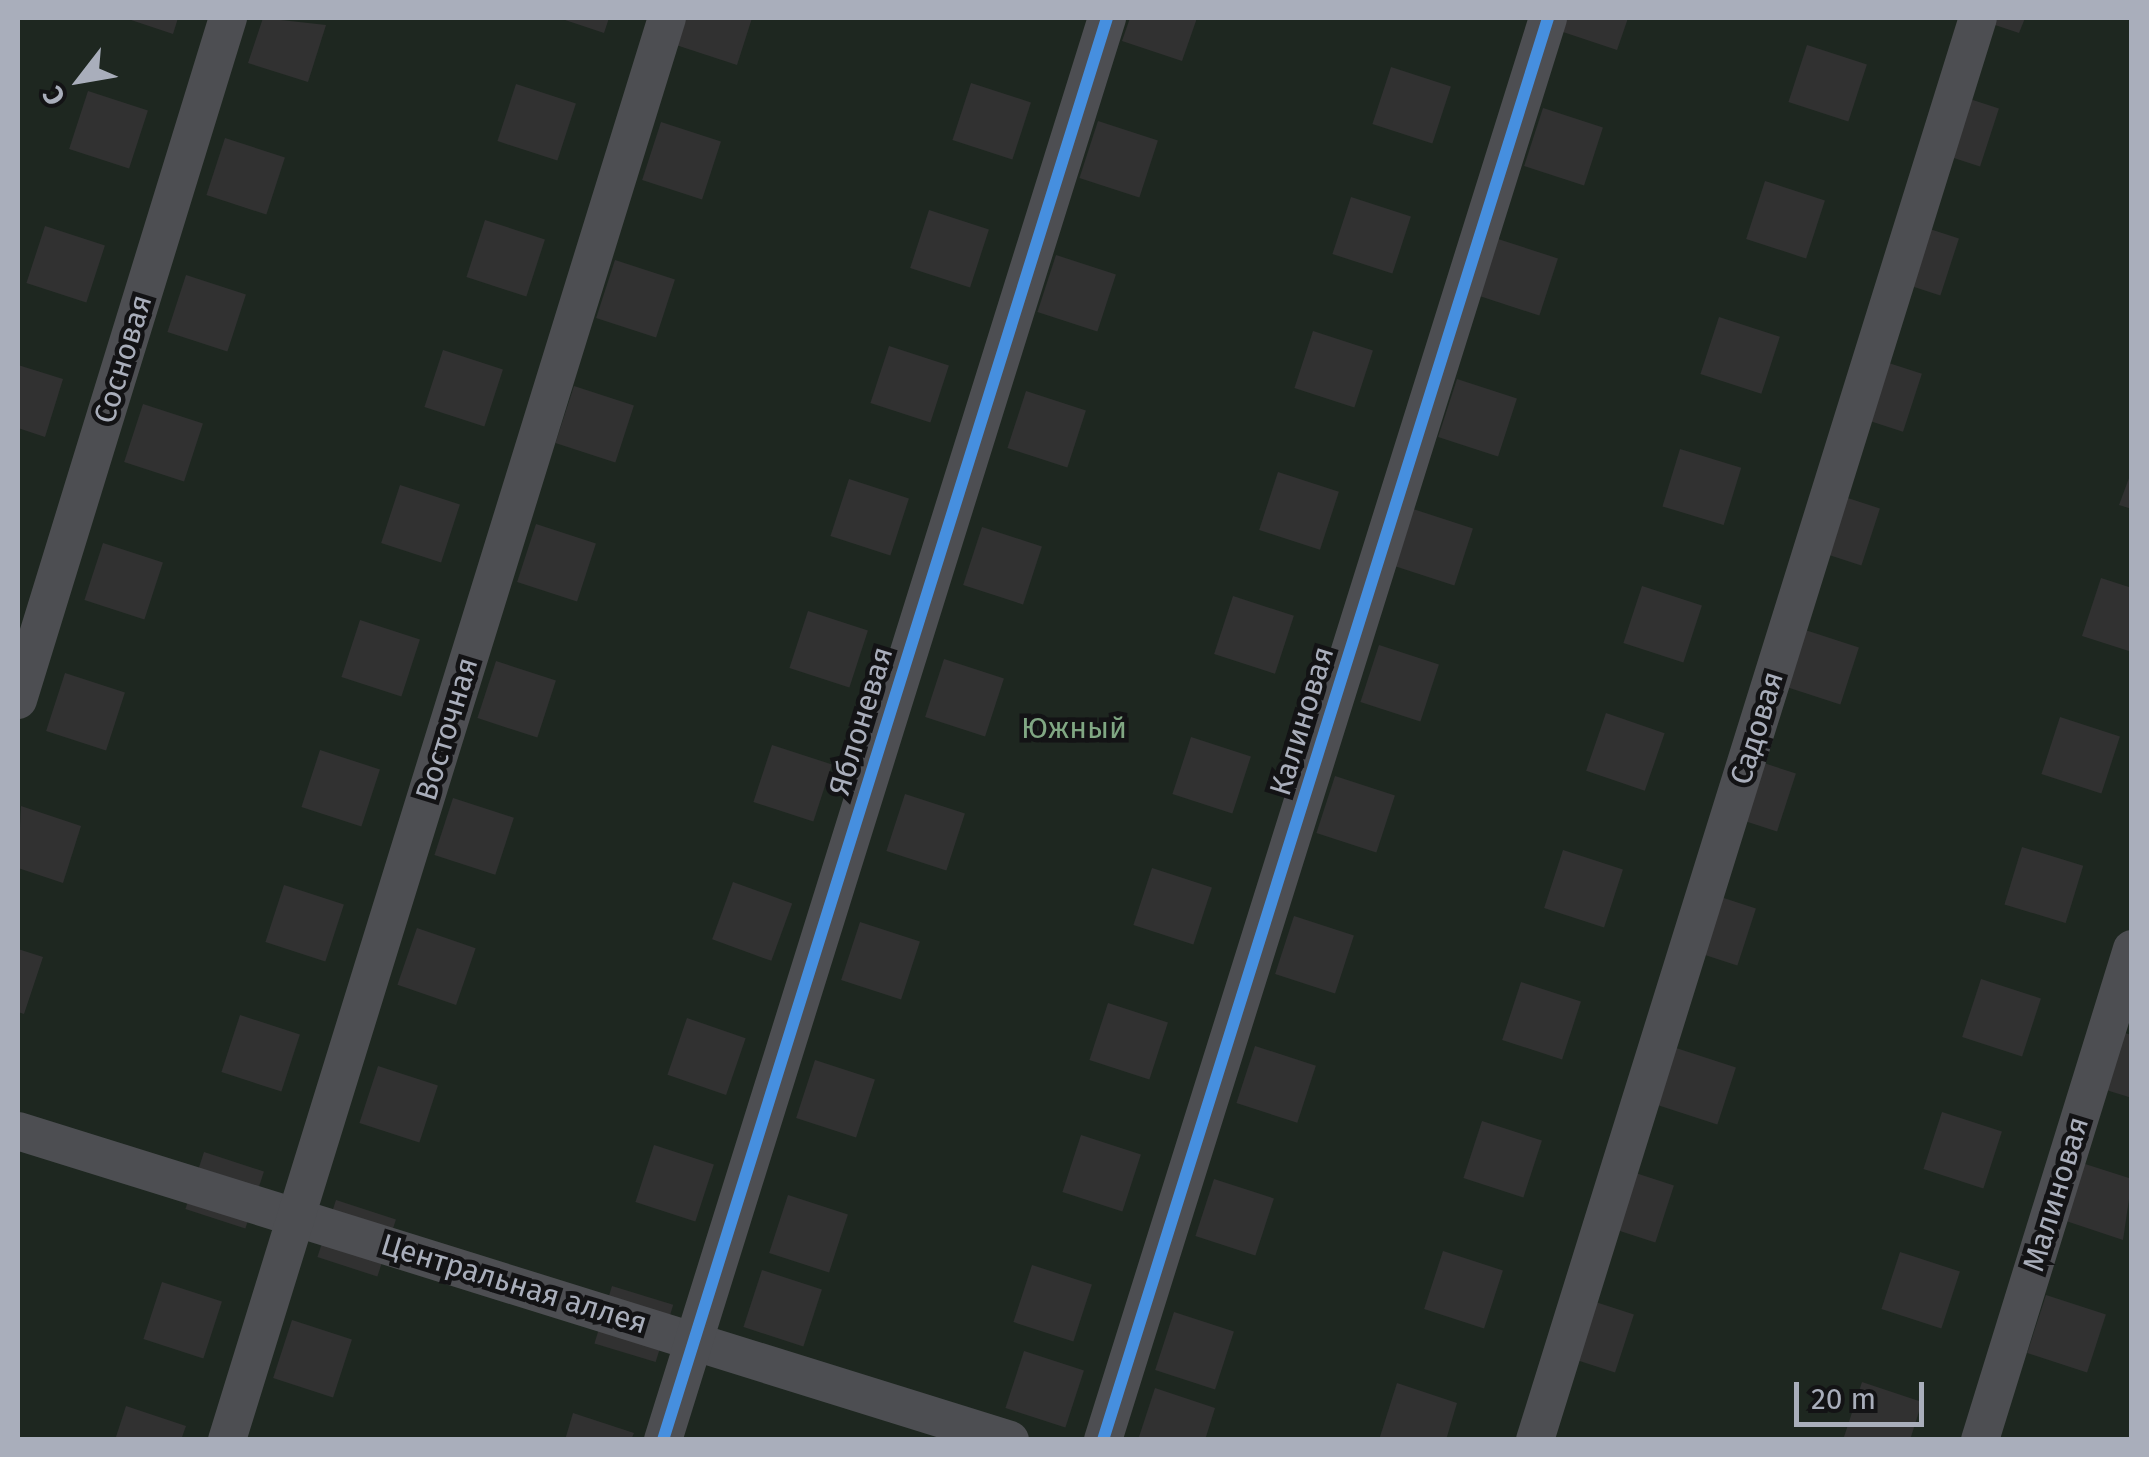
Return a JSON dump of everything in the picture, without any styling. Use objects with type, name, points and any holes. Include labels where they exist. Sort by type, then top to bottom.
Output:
[{"type":"street","name":"Сосновая","points":[[18,700],[228,18]]},
{"type":"street","name":"Восточная","points":[[226,1440],[667,18]]},
{"type":"street","name":"Яблоневая","points":[[662,1440],[1106,18]]},
{"type":"street","name":"Калиновая","points":[[1103,1440],[1548,18]]},
{"type":"street","name":"Садовая","points":[[1535,1440],[1978,18]]},
{"type":"street","name":"Малиновая","points":[[1980,1440],[2132,948]]},
{"type":"street","name":"Центральная аллея","points":[[18,1131],[1010,1440]]},
{"type":"green space","name":"Южный","points":[[18,18],[2131,18],[2131,1439],[18,1439]]},
{"type":"building","points":[[125,18],[178,18],[173,34]]},
{"type":"building","points":[[263,18],[326,25],[308,82],[248,63]]},
{"type":"building","points":[[559,18],[609,18],[604,33]]},
{"type":"building","points":[[686,18],[752,18],[737,65],[676,45]]},
{"type":"building","points":[[1130,18],[1197,18],[1182,61],[1122,41]]},
{"type":"building","points":[[1561,18],[1628,18],[1617,50],[1557,30]]},
{"type":"building","points":[[1974,18],[2025,18],[2019,33]]},
{"type":"building","points":[[1807,45],[1867,64],[1848,122],[1788,102]]},
{"type":"building","points":[[1391,67],[1451,86],[1432,144],[1372,124]]},
{"type":"building","points":[[971,83],[1031,102],[1012,160],[952,140]]},
{"type":"building","points":[[516,84],[576,103],[557,161],[497,141]]},
{"type":"building","points":[[1939,89],[1999,108],[1980,166],[1920,147]]},
{"type":"building","points":[[88,91],[148,110],[129,168],[69,149]]},
{"type":"building","points":[[1543,108],[1603,127],[1584,185],[1524,166]]},
{"type":"building","points":[[1098,121],[1158,140],[1139,198],[1079,178]]},
{"type":"building","points":[[661,122],[721,141],[702,199],[642,180]]},
{"type":"building","points":[[225,138],[285,157],[266,215],[206,195]]},
{"type":"building","points":[[1765,181],[1825,200],[1806,258],[1746,239]]},
{"type":"building","points":[[1351,197],[1411,216],[1392,274],[1332,254]]},
{"type":"building","points":[[929,210],[989,229],[970,287],[910,268]]},
{"type":"building","points":[[1899,219],[1959,238],[1940,296],[1880,276]]},
{"type":"building","points":[[485,220],[545,239],[526,297],[466,277]]},
{"type":"building","points":[[45,226],[105,245],[86,303],[26,283]]},
{"type":"building","points":[[1498,239],[1558,258],[1539,316],[1479,296]]},
{"type":"building","points":[[1056,255],[1116,274],[1097,332],[1037,312]]},
{"type":"building","points":[[615,260],[675,279],[656,337],[596,318]]},
{"type":"building","points":[[186,275],[246,294],[227,352],[167,332]]},
{"type":"building","points":[[1719,317],[1780,337],[1761,394],[1700,374]]},
{"type":"building","points":[[1313,331],[1373,350],[1354,408],[1294,388]]},
{"type":"building","points":[[889,346],[949,365],[930,423],[870,403]]},
{"type":"building","points":[[443,350],[503,369],[484,427],[424,407]]},
{"type":"building","points":[[1861,354],[1922,374],[1903,432],[1842,412]]},
{"type":"building","points":[[18,365],[63,379],[45,437],[18,428]]},
{"type":"building","points":[[1457,379],[1517,398],[1498,456],[1438,437]]},
{"type":"building","points":[[574,386],[634,405],[615,463],[555,443]]},
{"type":"building","points":[[1026,391],[1086,410],[1067,468],[1007,448]]},
{"type":"building","points":[[143,404],[203,423],[184,481],[124,462]]},
{"type":"building","points":[[1680,449],[1741,468],[1724,525],[1662,506]]},
{"type":"building","points":[[2132,470],[2132,509],[2119,505]]},
{"type":"building","points":[[1278,472],[1339,492],[1320,550],[1259,530]]},
{"type":"building","points":[[849,479],[909,498],[890,556],[830,536]]},
{"type":"building","points":[[400,485],[460,504],[441,562],[381,543]]},
{"type":"building","points":[[1820,489],[1880,508],[1861,566],[1801,546]]},
{"type":"building","points":[[1413,509],[1473,528],[1454,586],[1394,566]]},
{"type":"building","points":[[536,524],[596,543],[577,601],[517,582]]},
{"type":"building","points":[[982,527],[1042,546],[1023,604],[963,585]]},
{"type":"building","points":[[103,543],[163,562],[144,620],[84,600]]},
{"type":"building","points":[[2101,578],[2132,588],[2132,652],[2082,636]]},
{"type":"building","points":[[1642,586],[1702,605],[1683,663],[1623,643]]},
{"type":"building","points":[[1233,596],[1294,616],[1275,674],[1214,654]]},
{"type":"building","points":[[808,611],[868,630],[849,688],[789,668]]},
{"type":"building","points":[[360,620],[420,639],[401,697],[341,677]]},
{"type":"building","points":[[1799,628],[1859,647],[1840,705],[1780,685]]},
{"type":"building","points":[[1379,645],[1439,664],[1420,722],[1360,702]]},
{"type":"building","points":[[944,659],[1004,678],[985,736],[925,717]]},
{"type":"building","points":[[496,661],[556,680],[537,738],[477,718]]},
{"type":"building","points":[[65,673],[125,692],[106,750],[46,731]]},
{"type":"building","points":[[1606,713],[1665,733],[1645,791],[1586,771]]},
{"type":"building","points":[[2060,717],[2120,736],[2101,794],[2041,774]]},
{"type":"building","points":[[1191,737],[1251,756],[1232,814],[1172,794]]},
{"type":"building","points":[[772,745],[832,764],[813,822],[753,802]]},
{"type":"building","points":[[320,750],[380,769],[361,827],[301,807]]},
{"type":"building","points":[[1736,754],[1796,773],[1777,831],[1717,812]]},
{"type":"building","points":[[1335,776],[1395,795],[1376,853],[1316,833]]},
{"type":"building","points":[[905,794],[965,813],[946,871],[886,851]]},
{"type":"building","points":[[453,798],[514,818],[495,875],[434,855]]},
{"type":"building","points":[[21,806],[81,826],[63,883],[18,868]]},
{"type":"building","points":[[2022,847],[2083,866],[2066,923],[2004,904]]},
{"type":"building","points":[[1563,850],[1623,869],[1604,927],[1544,908]]},
{"type":"building","points":[[1152,868],[1212,887],[1193,945],[1133,925]]},
{"type":"building","points":[[733,882],[792,904],[771,961],[712,939]]},
{"type":"building","points":[[284,885],[344,904],[325,962],[265,942]]},
{"type":"building","points":[[1696,889],[1756,908],[1737,966],[1677,946]]},
{"type":"building","points":[[1294,916],[1354,935],[1335,993],[1275,974]]},
{"type":"building","points":[[860,922],[920,941],[901,999],[841,980]]},
{"type":"building","points":[[417,928],[476,948],[456,1005],[397,985]]},
{"type":"building","points":[[18,949],[43,957],[24,1014],[18,1012]]},
{"type":"building","points":[[1981,979],[2041,998],[2022,1056],[1962,1037]]},
{"type":"building","points":[[1521,982],[1581,1001],[1562,1059],[1502,1040]]},
{"type":"building","points":[[1108,1003],[1168,1022],[1149,1080],[1089,1060]]},
{"type":"building","points":[[240,1015],[300,1034],[281,1092],[221,1072]]},
{"type":"building","points":[[687,1018],[746,1038],[726,1095],[667,1075]]},
{"type":"building","points":[[2121,1032],[2132,1035],[2132,1098],[2103,1089]]},
{"type":"building","points":[[1255,1046],[1316,1066],[1297,1123],[1236,1103]]},
{"type":"building","points":[[1676,1048],[1736,1067],[1717,1125],[1657,1105]]},
{"type":"building","points":[[815,1060],[875,1079],[856,1137],[796,1118]]},
{"type":"building","points":[[378,1066],[438,1085],[419,1143],[359,1123]]},
{"type":"building","points":[[1942,1112],[2002,1131],[1983,1189],[1923,1169]]},
{"type":"building","points":[[1482,1121],[1542,1140],[1523,1198],[1463,1178]]},
{"type":"building","points":[[1081,1135],[1141,1154],[1122,1212],[1062,1192]]},
{"type":"building","points":[[654,1145],[714,1164],[695,1222],[635,1202]]},
{"type":"building","points":[[204,1152],[264,1171],[245,1229],[185,1209]]},
{"type":"building","points":[[2082,1163],[2132,1179],[2123,1240],[2063,1220]]},
{"type":"building","points":[[1614,1166],[1674,1185],[1655,1243],[1595,1223]]},
{"type":"building","points":[[1214,1179],[1274,1198],[1255,1256],[1195,1236]]},
{"type":"building","points":[[788,1195],[848,1214],[829,1272],[769,1253]]},
{"type":"building","points":[[336,1200],[396,1219],[377,1277],[317,1257]]},
{"type":"building","points":[[1443,1251],[1503,1270],[1484,1328],[1424,1309]]},
{"type":"building","points":[[1900,1252],[1960,1271],[1941,1329],[1881,1309]]},
{"type":"building","points":[[1032,1265],[1092,1284],[1073,1342],[1013,1322]]},
{"type":"building","points":[[762,1270],[822,1289],[803,1347],[743,1327]]},
{"type":"building","points":[[162,1282],[222,1301],[203,1359],[143,1339]]},
{"type":"building","points":[[612,1286],[673,1305],[656,1362],[594,1343]]},
{"type":"building","points":[[1574,1295],[1634,1314],[1615,1372],[1555,1353]]},
{"type":"building","points":[[2046,1295],[2106,1314],[2087,1372],[2027,1353]]},
{"type":"building","points":[[1174,1312],[1234,1331],[1215,1389],[1155,1370]]},
{"type":"building","points":[[292,1320],[352,1339],[333,1397],[273,1378]]},
{"type":"building","points":[[1024,1351],[1084,1370],[1065,1428],[1005,1408]]},
{"type":"building","points":[[1862,1382],[1922,1402],[1910,1440],[1843,1440]]},
{"type":"building","points":[[1397,1383],[1457,1403],[1446,1440],[1379,1440]]},
{"type":"building","points":[[1155,1388],[1215,1408],[1205,1440],[1138,1440]]},
{"type":"building","points":[[126,1406],[186,1426],[181,1440],[115,1440]]},
{"type":"building","points":[[573,1413],[634,1433],[631,1440],[565,1440]]},
{"type":"cycle path","points":[[663,1440],[1107,18]]},
{"type":"cycle path","points":[[1103,1440],[1548,18]]}]
